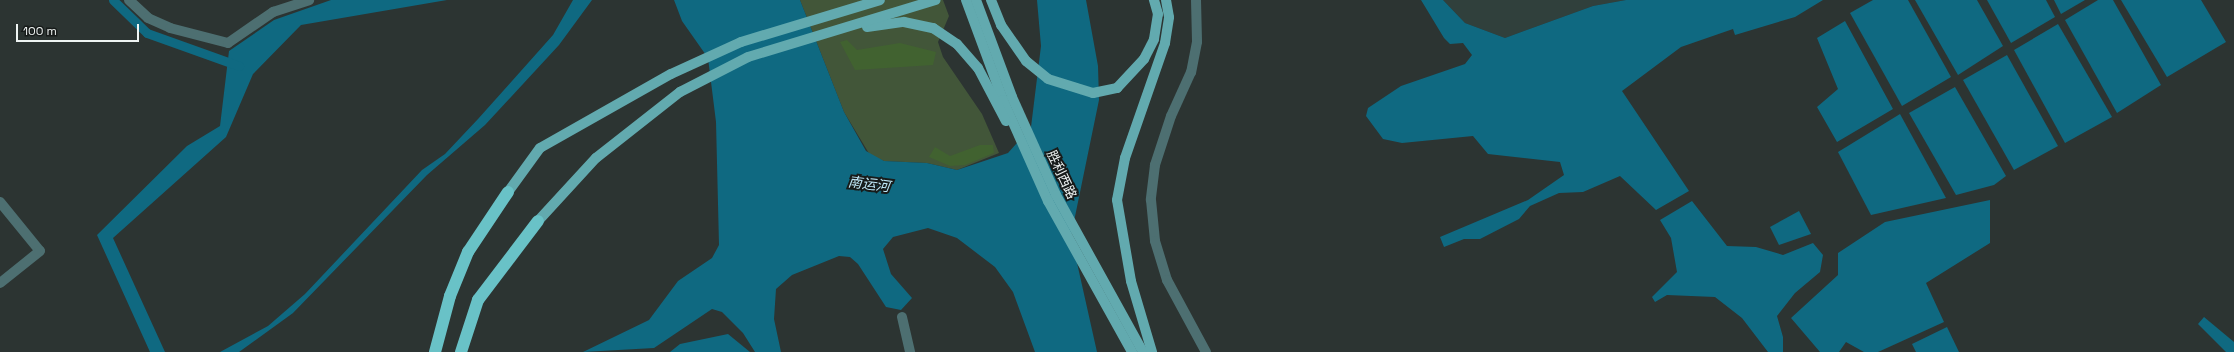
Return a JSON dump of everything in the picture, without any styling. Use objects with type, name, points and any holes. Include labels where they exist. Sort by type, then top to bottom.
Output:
[{"type":"highway","points":[[437,349],[450,296],[468,252],[508,192]]},
{"type":"highway","points":[[461,352],[478,300],[538,221]]},
{"type":"main road","points":[[837,13],[855,0]]},
{"type":"main road","points":[[508,192],[540,148],[671,74],[741,42],[880,0]]},
{"type":"main road","points":[[538,221],[613,145],[680,92],[748,57],[936,0]]},
{"type":"main road","name":"胜利西路","points":[[966,0],[1003,100],[1048,200],[1132,352]]},
{"type":"main road","name":"胜利西路","points":[[976,0],[1012,97],[1056,195],[1143,352]]},
{"type":"main road","points":[[991,0],[1001,25],[1026,61],[1048,79],[1073,90],[1093,93],[1117,88],[1144,59],[1154,39],[1158,14],[1154,0]]},
{"type":"main road","points":[[1152,352],[1131,281],[1117,200],[1125,158],[1157,71],[1169,17],[1166,0]]},
{"type":"main road","points":[[840,30],[904,22],[933,28],[957,44],[978,68],[1048,200]]},
{"type":"street","points":[[129,0],[148,18],[170,28],[228,43],[273,12],[309,0]]},
{"type":"street","points":[[1196,0],[1197,42],[1191,72],[1171,116],[1155,165],[1151,200],[1155,241],[1167,280],[1206,352]]},
{"type":"street","points":[[0,202],[40,251],[0,283]]},
{"type":"street","points":[[902,317],[910,352]]},
{"type":"shaded area","points":[[1443,0],[1626,0],[1593,6],[1505,38],[1465,23]]},
{"type":"green space","points":[[800,0],[943,0],[949,16],[938,42],[943,57],[982,114],[999,153],[957,170],[927,163],[884,161],[870,155],[844,112]]},
{"type":"green space","points":[[847,40],[857,50],[900,43],[936,52],[933,65],[855,70],[840,42]]},
{"type":"green space","points":[[980,145],[993,145],[994,153],[965,165],[950,166],[929,157],[935,147],[950,156]]},
{"type":"water","points":[[331,0],[447,0],[301,25],[253,74],[226,137],[113,238],[165,352],[150,352],[97,235],[187,146],[220,126],[229,51],[274,20]]},
{"type":"water","points":[[573,0],[592,0],[559,45],[485,125],[427,175],[293,313],[239,352],[220,352],[268,326],[305,294],[422,170],[445,154],[478,119],[553,35]]},
{"type":"water","name":"南运河","points":[[674,0],[800,0],[844,112],[866,151],[884,161],[927,163],[957,170],[1008,153],[1031,127],[1041,46],[1037,0],[1086,0],[1098,66],[1099,100],[1071,236],[1097,352],[1035,352],[1013,292],[995,267],[957,238],[928,228],[893,237],[883,249],[891,274],[912,298],[901,310],[886,307],[858,264],[850,257],[839,256],[792,275],[776,289],[774,319],[781,352],[755,352],[743,333],[722,312],[712,309],[654,348],[583,352],[649,320],[678,281],[712,258],[719,245],[716,122],[708,58],[682,21]]},
{"type":"water","points":[[1421,0],[1443,0],[1465,23],[1505,38],[1593,6],[1626,0],[1823,0],[1795,17],[1735,35],[1733,29],[1681,47],[1622,91],[1689,191],[1656,210],[1620,176],[1583,192],[1559,193],[1530,206],[1519,219],[1480,239],[1464,239],[1444,247],[1440,237],[1528,200],[1564,175],[1560,162],[1488,154],[1473,136],[1402,143],[1383,139],[1366,116],[1368,108],[1401,86],[1465,64],[1472,55],[1463,43],[1450,44],[1444,38]]},
{"type":"water","points":[[1873,0],[1908,0],[1951,77],[1902,106],[1850,13]]},
{"type":"water","points":[[1915,0],[1977,0],[2003,46],[1958,75]]},
{"type":"water","points":[[1987,0],[2046,0],[2055,17],[2011,43]]},
{"type":"water","points":[[2054,0],[2085,0],[2061,14]]},
{"type":"water","points":[[2098,0],[2113,0],[2161,85],[2117,113],[2065,20]]},
{"type":"water","points":[[2121,0],[2201,0],[2226,42],[2167,77]]},
{"type":"water","points":[[1845,21],[1893,109],[1837,142],[1817,107],[1838,89],[1817,38]]},
{"type":"water","points":[[2058,24],[2112,117],[2065,143],[2014,50]]},
{"type":"water","points":[[2007,55],[2058,146],[2014,170],[1963,80]]},
{"type":"water","points":[[1955,87],[2006,176],[1994,185],[1956,195],[1909,113]]},
{"type":"water","points":[[1900,114],[1946,198],[1871,215],[1838,152]]},
{"type":"water","points":[[1990,200],[1990,243],[1926,283],[1944,322],[1878,352],[1864,352],[1846,342],[1839,352],[1820,352],[1791,318],[1838,275],[1838,253],[1885,222]]},
{"type":"water","points":[[1692,201],[1727,246],[1756,247],[1783,255],[1813,243],[1823,255],[1820,272],[1795,293],[1777,316],[1783,337],[1783,352],[1768,352],[1742,318],[1715,297],[1667,295],[1655,302],[1652,297],[1677,272],[1671,238],[1660,220]]},
{"type":"water","points":[[1799,211],[1811,234],[1779,245],[1770,227]]},
{"type":"water","points":[[2204,317],[2234,342],[2234,352],[2226,352],[2198,324]]},
{"type":"water","points":[[1947,327],[1959,352],[1916,352],[1912,344]]},
{"type":"water","points":[[728,334],[750,352],[670,352],[680,344]]},
{"type":"waterway","points":[[113,0],[147,33],[239,66]]}]
